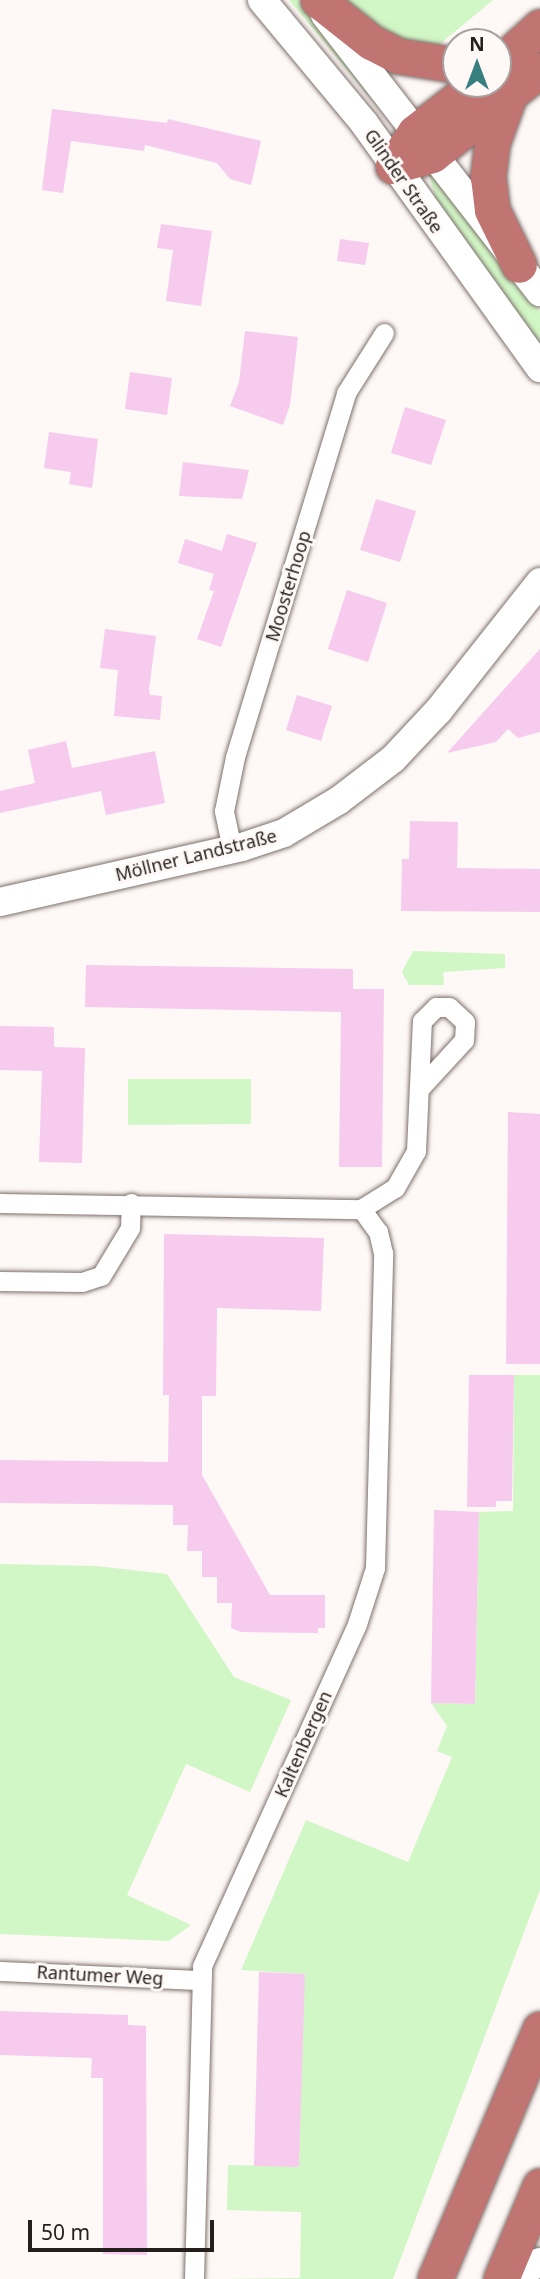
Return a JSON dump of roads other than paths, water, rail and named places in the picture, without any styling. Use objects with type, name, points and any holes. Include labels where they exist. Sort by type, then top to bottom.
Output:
[{"type":"highway","points":[[316,0],[371,42],[399,56],[442,64]]},
{"type":"highway","points":[[512,43],[536,30]]},
{"type":"highway","points":[[512,67],[536,30]]},
{"type":"highway","points":[[512,77],[540,70]]},
{"type":"highway","points":[[423,144],[464,98]]},
{"type":"highway","points":[[393,166],[480,98]]},
{"type":"highway","points":[[500,98],[488,177],[492,210],[519,265]]},
{"type":"highway","points":[[435,2279],[540,2029]]},
{"type":"highway","points":[[501,2279],[540,2186]]},
{"type":"main road","name":"Glinder Straße","points":[[262,0],[393,166],[540,368]]},
{"type":"main road","name":"Glinder Straße","points":[[316,0],[423,144],[540,292]]},
{"type":"main road","name":"Möllner Landstraße","points":[[0,902],[232,849],[284,833],[338,801],[393,759],[439,710],[540,582]]},
{"type":"main road","points":[[509,2279],[540,2262]]},
{"type":"street","name":"Moosterhoop","points":[[232,849],[224,811],[235,757],[346,393],[384,333]]},
{"type":"street","points":[[0,1203],[131,1203],[361,1209],[380,1201],[407,1171],[416,1151],[421,1087]]},
{"type":"street","points":[[0,1281],[82,1282],[102,1276],[130,1228],[131,1203]]},
{"type":"street","name":"Kaltenbergen","points":[[194,2279],[202,1966],[357,1624],[374,1568],[383,1253],[378,1232],[361,1209]]},
{"type":"street","name":"Rantumer Weg","points":[[0,1970],[200,1980]]}]
